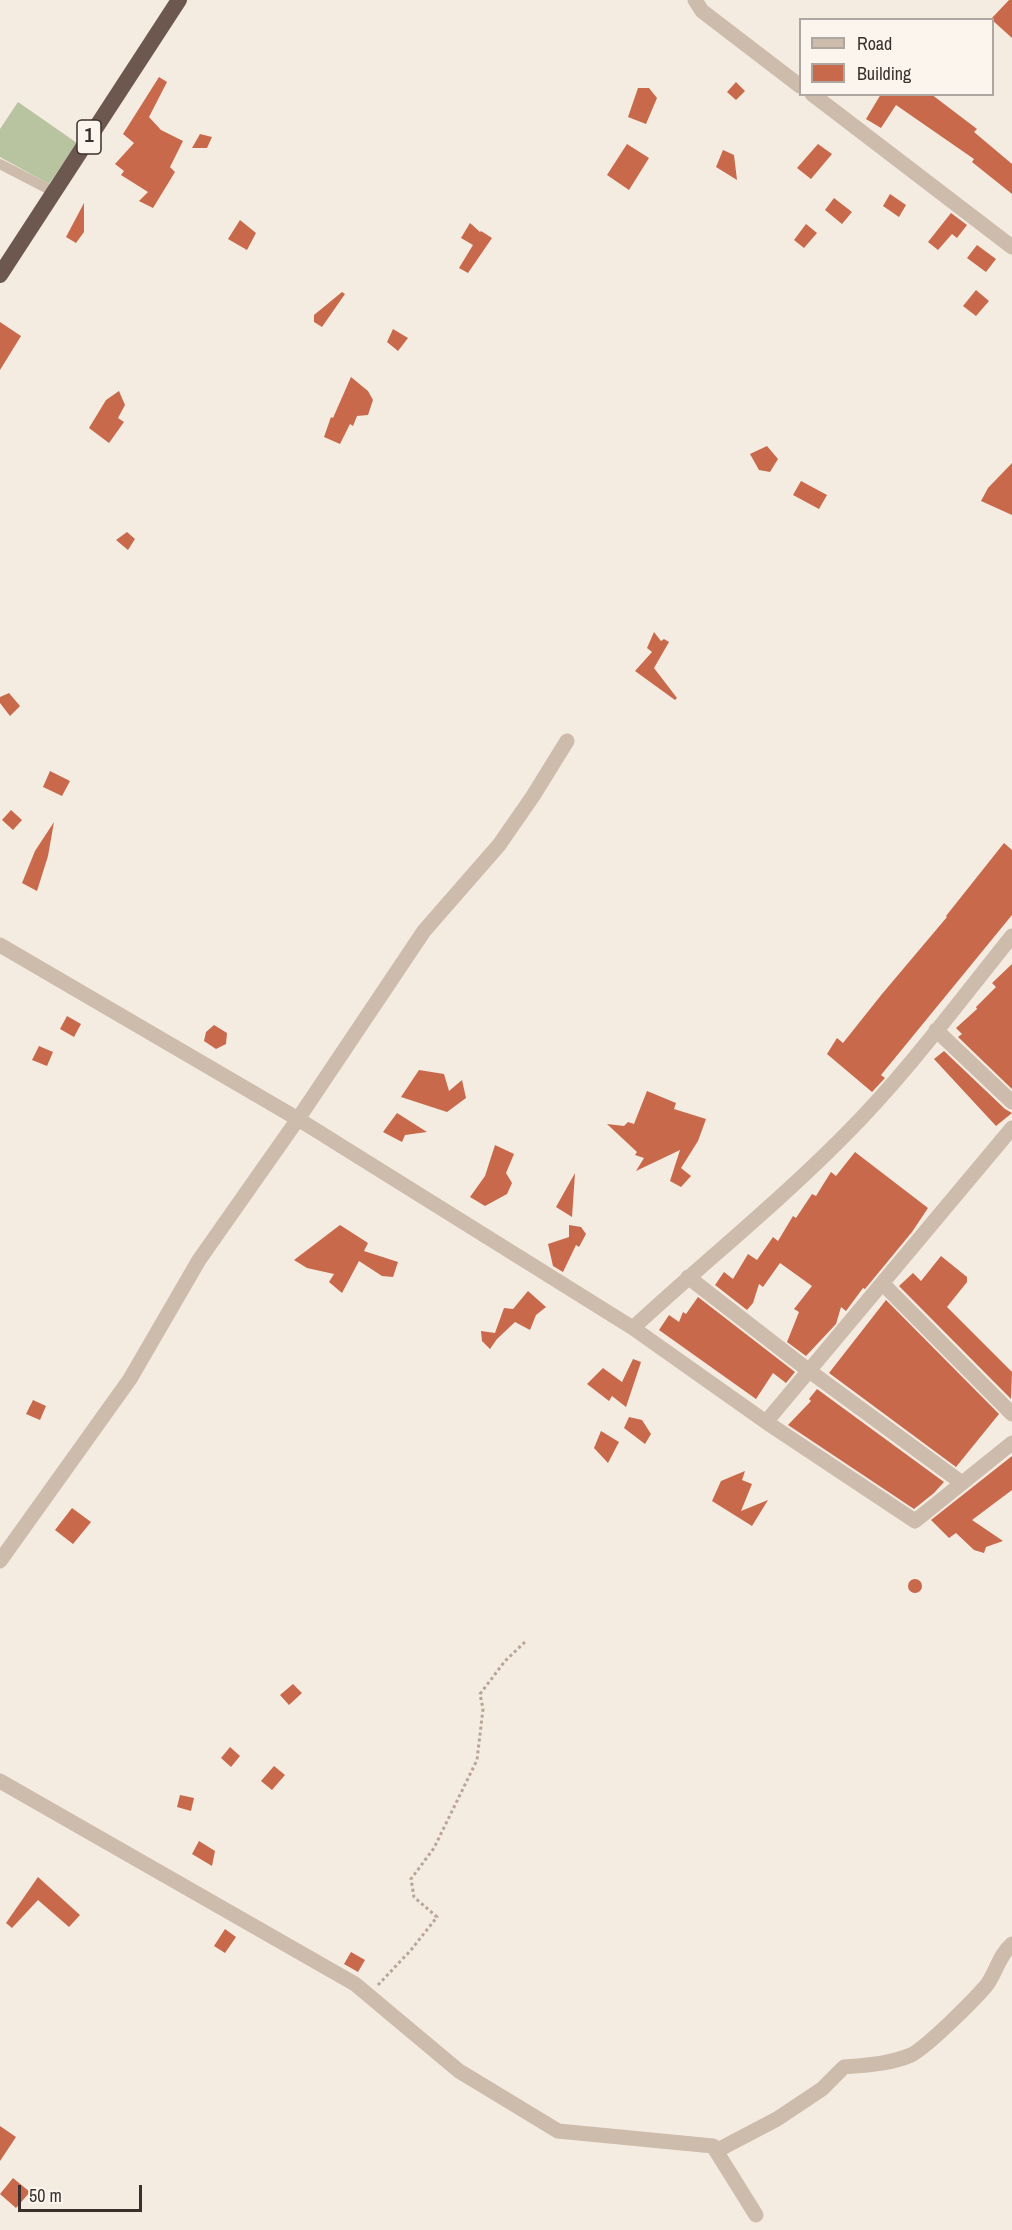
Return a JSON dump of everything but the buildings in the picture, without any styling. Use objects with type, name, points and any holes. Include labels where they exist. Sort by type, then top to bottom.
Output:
[{"type":"highway","name":"1","points":[[0,275],[179,0]]},
{"type":"street","points":[[695,0],[702,11],[799,84]]},
{"type":"street","points":[[815,96],[1012,247]]},
{"type":"street","points":[[0,1561],[130,1379],[199,1260],[298,1119],[424,931],[499,845],[567,741]]},
{"type":"street","points":[[633,1328],[845,1136],[872,1107],[1012,936]]},
{"type":"street","points":[[0,945],[298,1119],[633,1328],[766,1422],[915,1521],[1012,1443]]},
{"type":"street","points":[[936,1030],[1012,1102]]},
{"type":"street","points":[[766,1422],[1012,1128]]},
{"type":"street","points":[[688,1277],[808,1370],[962,1483]]},
{"type":"street","points":[[883,1284],[1012,1414]]},
{"type":"street","points":[[0,1781],[355,1984],[459,2071],[558,2131],[713,2146],[756,2215]]},
{"type":"street","points":[[716,2151],[777,2119],[822,2089],[844,2067],[881,2064],[913,2054],[935,2036],[987,1985],[1006,1950],[1012,1944]]},
{"type":"lane","points":[[0,164],[54,192]]},
{"type":"path","points":[[368,1995],[411,1950],[437,1917],[414,1897],[411,1879],[434,1848],[477,1760],[483,1709],[480,1694],[505,1661],[527,1640]]},
{"type":"green space","points":[[18,102],[77,143],[49,184],[0,157],[0,129]]}]
